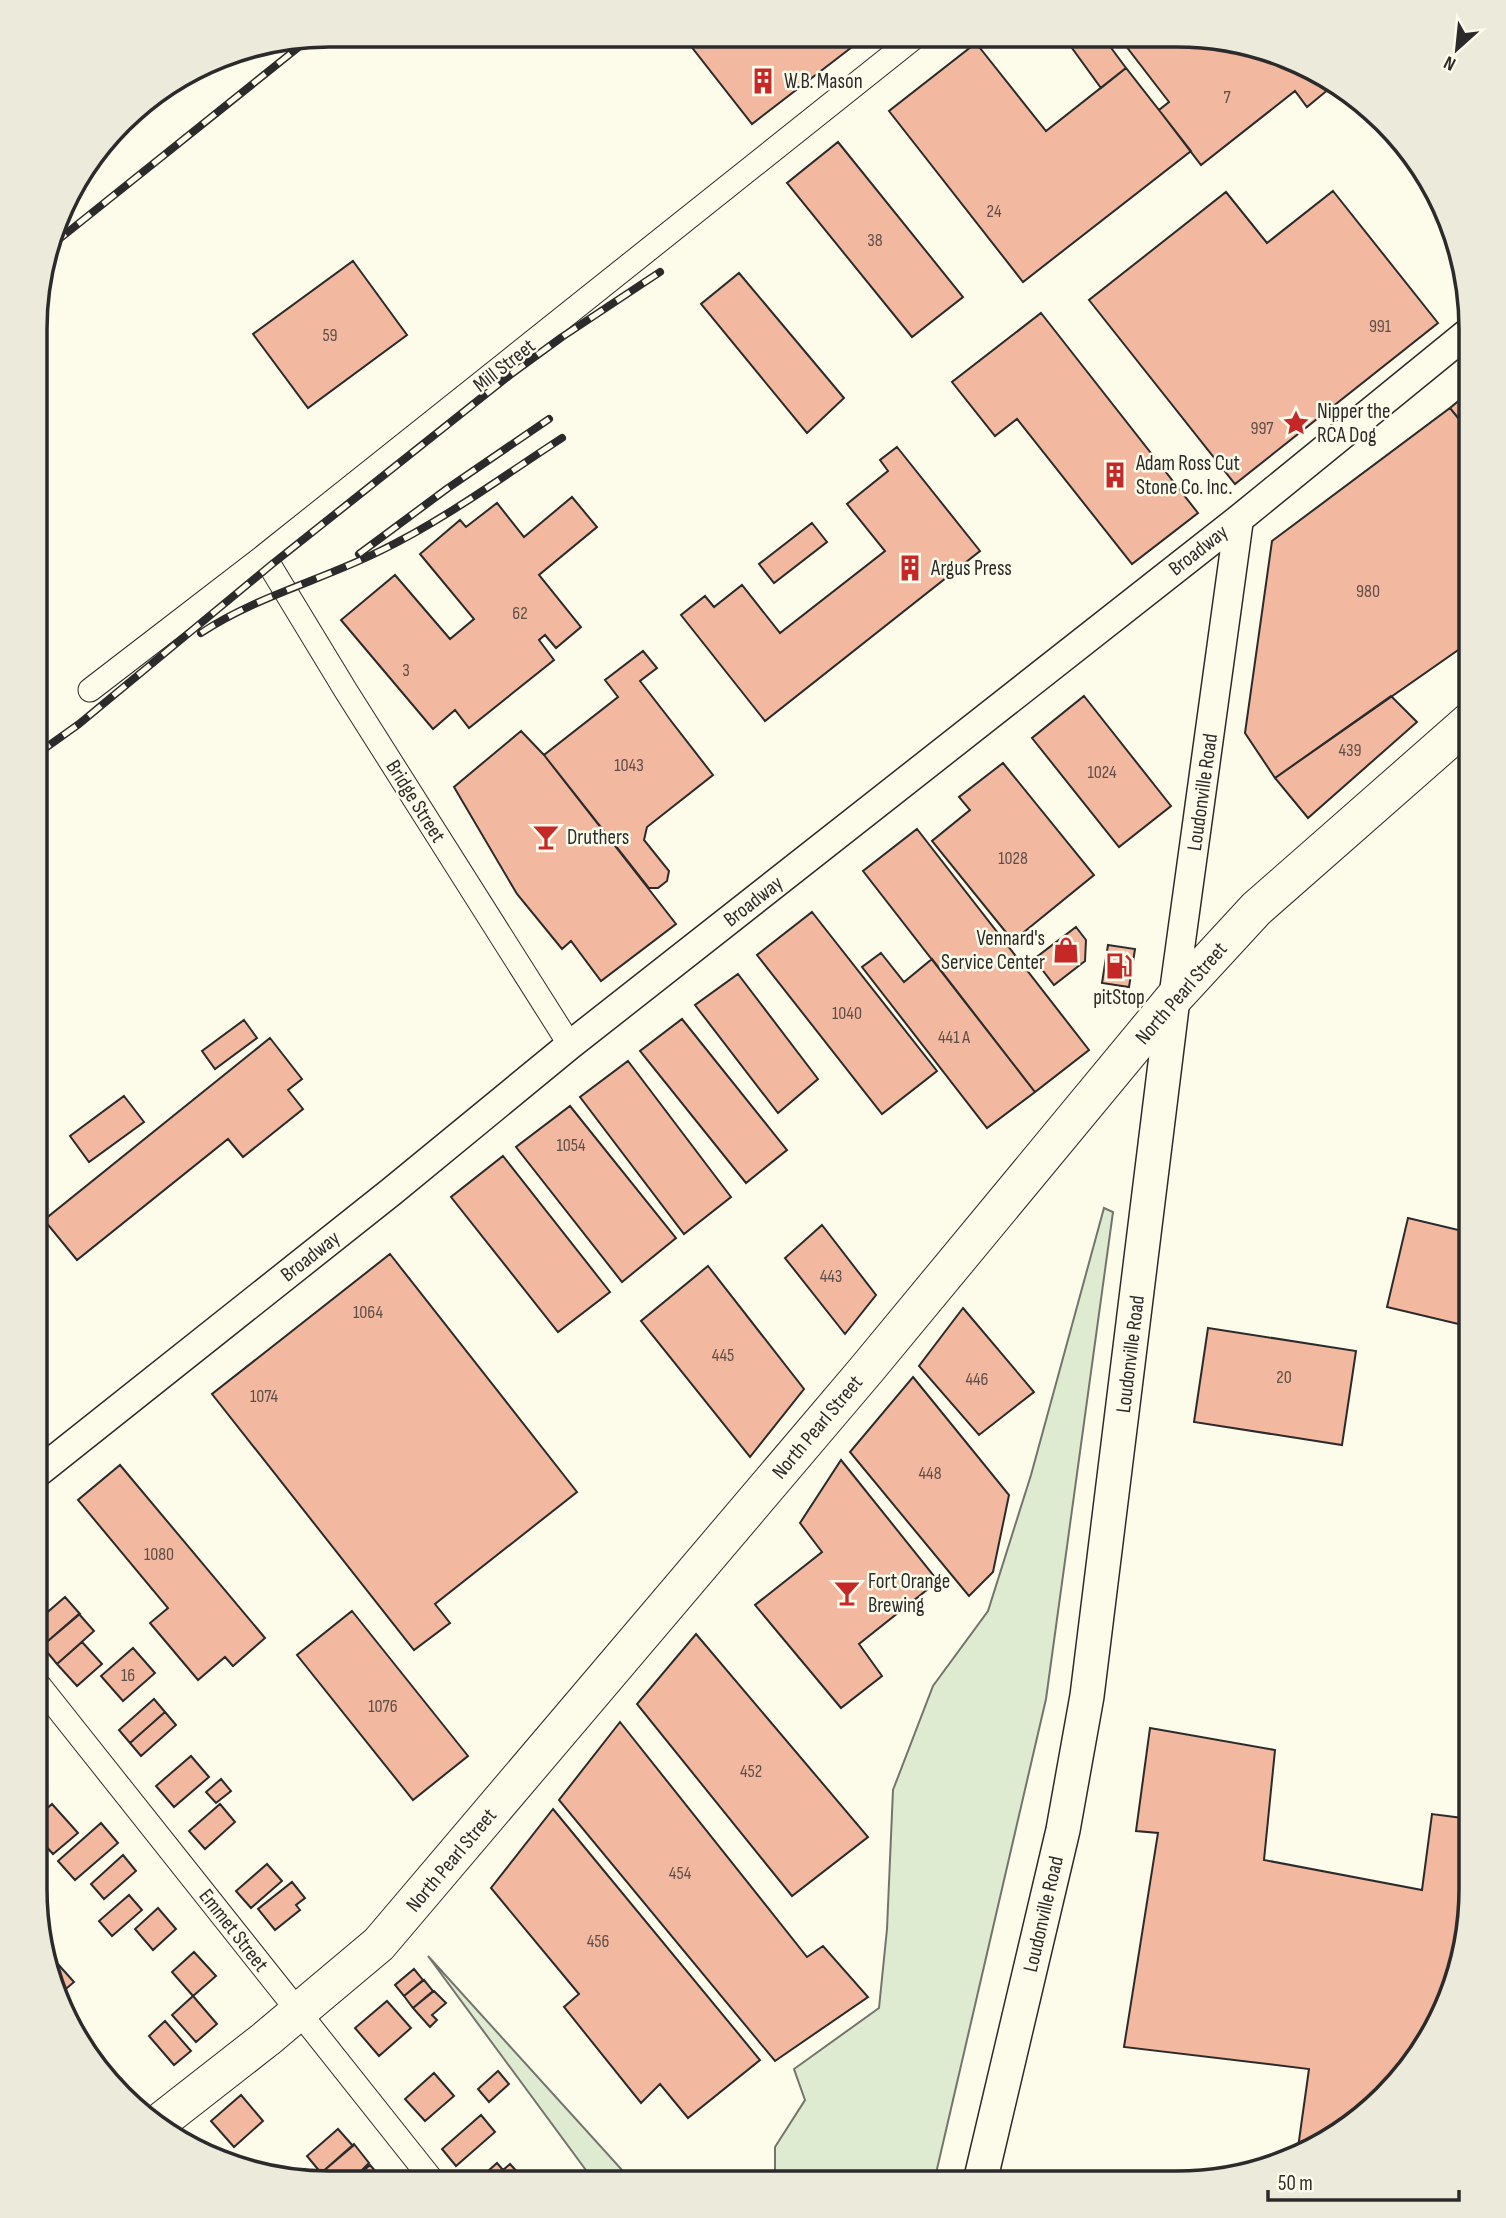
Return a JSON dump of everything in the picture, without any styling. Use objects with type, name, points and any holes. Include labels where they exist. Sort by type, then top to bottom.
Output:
[{"type":"main road","name":"North Pearl Street","points":[[165,2117],[379,1944],[867,1369],[1173,999],[1256,909],[1459,731]]},
{"type":"main road","name":"Loudonville Road","points":[[983,2171],[1063,1830],[1087,1696],[1173,999]]},
{"type":"street","name":"Mill Street","points":[[90,690],[264,556],[902,47]]},
{"type":"street","name":"Broadway","points":[[47,1465],[391,1192],[570,1045],[1239,519],[1459,340]]},
{"type":"street","name":"Loudonville Road","points":[[1173,999],[1239,519]]},
{"type":"street","name":"Bridge Street","points":[[264,556],[346,691],[570,1045]]},
{"type":"street","name":"Emmet Street","points":[[47,1694],[425,2171]]},
{"type":"green space","points":[[1104,1208],[1113,1212],[1046,1699],[937,2171],[775,2171],[775,2147],[805,2100],[794,2069],[879,2008],[887,1929],[893,1790],[933,1686],[988,1611],[1031,1475]]},
{"type":"green space","points":[[428,1956],[623,2171],[587,2171]]},
{"type":"building","name":"W.B. Mason","points":[[692,47],[852,47],[752,124]]},
{"type":"building","points":[[971,47],[979,47],[1046,131],[1126,68],[1191,151],[1023,282],[889,111]]},
{"type":"building","points":[[1071,47],[1110,47],[1126,68],[1101,88]]},
{"type":"building","points":[[1127,47],[1195,48],[1232,53],[1267,62],[1301,76],[1327,91],[1307,107],[1295,91],[1201,165],[1159,110],[1169,102]]},
{"type":"building","points":[[838,142],[963,297],[912,337],[787,183]]},
{"type":"building","points":[[1333,191],[1438,323],[1235,484],[1089,300],[1226,192],[1267,243]]},
{"type":"building","points":[[353,261],[407,335],[308,408],[253,334]]},
{"type":"building","points":[[739,273],[844,398],[807,433],[701,304]]},
{"type":"building","name":"Adam Ross Cut Stone Co. Inc.","points":[[1041,313],[1198,513],[1132,564],[1017,419],[995,436],[952,382]]},
{"type":"building","points":[[1459,401],[1459,419],[1450,408]]},
{"type":"building","points":[[1450,408],[1459,419],[1459,649],[1275,778],[1245,733],[1272,541]]},
{"type":"building","name":"Argus Press","points":[[897,447],[980,551],[765,721],[681,615],[705,596],[714,607],[742,585],[780,633],[885,551],[847,504],[888,471],[880,460]]},
{"type":"building","points":[[572,497],[597,527],[539,575],[581,627],[556,648],[545,635],[539,640],[554,660],[469,728],[455,710],[433,729],[341,620],[395,575],[450,639],[474,619],[420,554],[460,520],[466,527],[497,503],[524,537]]},
{"type":"building","points":[[812,523],[827,542],[774,583],[759,564]]},
{"type":"building","points":[[643,651],[657,668],[640,681],[713,775],[647,827],[644,840],[669,871],[667,881],[658,888],[649,888],[544,755],[618,697],[605,680]]},
{"type":"building","points":[[1084,696],[1171,806],[1119,847],[1032,738]]},
{"type":"building","points":[[1391,696],[1417,722],[1308,818],[1275,778]]},
{"type":"building","name":"Druthers","points":[[521,731],[544,755],[676,924],[601,981],[571,941],[562,949],[517,894],[454,787]]},
{"type":"building","points":[[1003,763],[1094,875],[1013,941],[932,841],[970,810],[959,797]]},
{"type":"building","points":[[917,829],[1089,1050],[1035,1092],[863,871]]},
{"type":"building","points":[[812,912],[937,1071],[882,1114],[757,955]]},
{"type":"building","name":"Vennard's Service Center","points":[[1076,927],[1086,940],[1085,961],[1054,985],[1034,959]]},
{"type":"building","name":"pitStop","points":[[1108,945],[1135,949],[1129,987],[1102,983]]},
{"type":"building","points":[[881,953],[904,982],[932,959],[1035,1092],[987,1128],[862,967]]},
{"type":"building","points":[[738,974],[818,1079],[778,1113],[695,1005]]},
{"type":"building","points":[[682,1019],[787,1150],[746,1183],[640,1051]]},
{"type":"building","points":[[244,1020],[257,1038],[215,1069],[202,1051]]},
{"type":"building","points":[[270,1038],[302,1079],[288,1090],[303,1109],[243,1157],[228,1139],[77,1260],[47,1224],[47,1218]]},
{"type":"building","points":[[628,1061],[731,1197],[684,1234],[580,1097]]},
{"type":"building","points":[[124,1096],[144,1122],[89,1162],[70,1136]]},
{"type":"building","points":[[570,1106],[676,1238],[622,1282],[516,1147]]},
{"type":"building","points":[[503,1156],[610,1292],[558,1332],[451,1197]]},
{"type":"building","points":[[1408,1218],[1459,1230],[1459,1324],[1387,1307]]},
{"type":"building","points":[[822,1225],[876,1295],[845,1334],[785,1258]]},
{"type":"building","points":[[390,1254],[577,1492],[435,1604],[450,1623],[414,1650],[212,1394]]},
{"type":"building","points":[[708,1266],[804,1389],[750,1457],[641,1321]]},
{"type":"building","points":[[963,1308],[1034,1392],[979,1435],[919,1366]]},
{"type":"building","points":[[1208,1328],[1356,1351],[1342,1445],[1194,1422]]},
{"type":"building","points":[[913,1377],[1009,1495],[993,1572],[969,1596],[850,1452]]},
{"type":"building","name":"Fort Orange Brewing","points":[[841,1460],[938,1581],[859,1644],[882,1676],[841,1708],[755,1605],[822,1552],[800,1523]]},
{"type":"building","points":[[120,1465],[265,1638],[233,1666],[225,1657],[198,1680],[150,1623],[168,1608],[78,1500]]},
{"type":"building","points":[[65,1597],[80,1614],[47,1642],[47,1613]]},
{"type":"building","points":[[352,1611],[468,1756],[413,1800],[297,1655]]},
{"type":"building","points":[[79,1614],[94,1631],[57,1664],[47,1652],[47,1642]]},
{"type":"building","points":[[696,1634],[868,1837],[792,1896],[637,1704]]},
{"type":"building","points":[[82,1642],[102,1664],[77,1686],[57,1664]]},
{"type":"building","points":[[133,1648],[155,1673],[123,1701],[101,1676]]},
{"type":"building","points":[[154,1699],[165,1712],[130,1743],[119,1730]]},
{"type":"building","points":[[165,1712],[176,1725],[141,1756],[130,1743]]},
{"type":"building","points":[[620,1722],[807,1957],[823,1946],[868,1997],[775,2061],[559,1800]]},
{"type":"building","points":[[1150,1728],[1275,1750],[1264,1860],[1422,1890],[1432,1814],[1459,1818],[1458,1907],[1453,1944],[1444,1979],[1421,2030],[1389,2075],[1363,2101],[1318,2133],[1299,2143],[1309,2069],[1124,2047],[1158,1833],[1136,1831]]},
{"type":"building","points":[[191,1756],[209,1777],[174,1807],[156,1786]]},
{"type":"building","points":[[221,1779],[231,1791],[216,1803],[206,1792]]},
{"type":"building","points":[[52,1804],[78,1833],[53,1854],[47,1847],[47,1808]]},
{"type":"building","points":[[220,1804],[235,1822],[205,1849],[189,1831]]},
{"type":"building","points":[[553,1809],[760,2060],[688,2118],[660,2084],[641,2103],[564,2007],[579,1994],[491,1888]]},
{"type":"building","points":[[101,1823],[118,1843],[75,1880],[58,1861]]},
{"type":"building","points":[[123,1855],[136,1871],[104,1899],[91,1884]]},
{"type":"building","points":[[267,1864],[282,1881],[251,1908],[236,1891]]},
{"type":"building","points":[[292,1882],[305,1898],[296,1905],[300,1910],[275,1930],[258,1909]]},
{"type":"building","points":[[129,1895],[142,1910],[112,1936],[99,1921]]},
{"type":"building","points":[[158,1908],[176,1929],[153,1950],[135,1929]]},
{"type":"building","points":[[194,1952],[216,1976],[193,1996],[172,1972]]},
{"type":"building","points":[[57,1964],[74,1982],[66,1989]]},
{"type":"building","points":[[414,1969],[423,1980],[404,1996],[395,1985]]},
{"type":"building","points":[[424,1980],[433,1991],[413,2008],[404,1996]]},
{"type":"building","points":[[434,1991],[446,2003],[432,2015],[437,2020],[430,2027],[413,2008]]},
{"type":"building","points":[[193,1996],[217,2024],[196,2042],[172,2015]]},
{"type":"building","points":[[387,2001],[411,2028],[379,2056],[355,2028]]},
{"type":"building","points":[[165,2021],[191,2051],[174,2065],[149,2036]]},
{"type":"building","points":[[498,2071],[509,2084],[489,2102],[478,2089]]},
{"type":"building","points":[[434,2073],[454,2096],[425,2121],[405,2099]]},
{"type":"building","points":[[241,2095],[263,2121],[234,2147],[211,2121]]},
{"type":"building","points":[[481,2115],[495,2132],[456,2166],[442,2149]]},
{"type":"building","points":[[338,2129],[353,2146],[324,2171],[319,2170],[307,2156]]},
{"type":"building","points":[[354,2144],[369,2163],[361,2171],[324,2171]]},
{"type":"building","points":[[497,2163],[503,2170],[510,2164],[516,2171],[488,2171]]},
{"type":"building","points":[[370,2165],[375,2171],[363,2171]]},
{"type":"railway","points":[[63,236],[295,50]]},
{"type":"railway","points":[[47,747],[79,724],[271,565],[510,375],[660,272]]},
{"type":"railway","points":[[359,554],[448,488],[549,419]]},
{"type":"railway","points":[[201,633],[244,609],[404,539],[562,438]]},
{"type":"place","name":"W.B. Mason","points":[[763,81]]},
{"type":"place","name":"Nipper the RCA Dog","points":[[1296,423]]},
{"type":"place","name":"Adam Ross Cut Stone Co. Inc.","points":[[1115,475]]},
{"type":"place","name":"Argus Press","points":[[910,568]]},
{"type":"place","name":"Druthers","points":[[546,837]]},
{"type":"place","name":"Vennard's Service Center","points":[[1066,950]]},
{"type":"place","name":"pitStop","points":[[1119,966]]},
{"type":"place","name":"Fort Orange Brewing","points":[[847,1593]]}]
